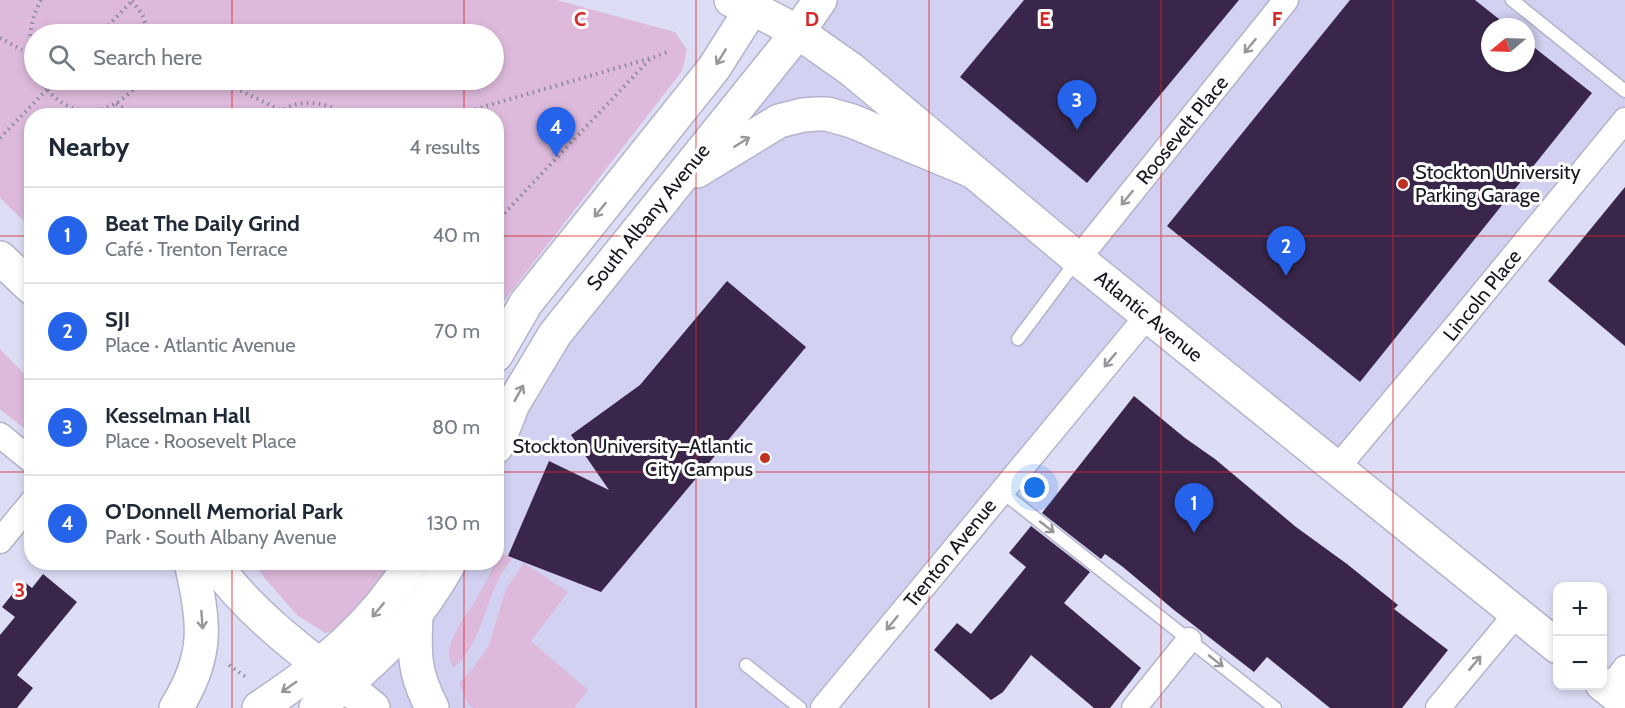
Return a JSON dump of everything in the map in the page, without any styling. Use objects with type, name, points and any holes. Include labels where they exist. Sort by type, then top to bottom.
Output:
[{"type":"main road","name":"South Albany Avenue","points":[[504,427],[513,404],[555,334],[798,32],[820,0]]},
{"type":"main road","name":"Atlantic Avenue","points":[[746,3],[798,32],[852,70],[1078,259],[1553,643]]},
{"type":"main road","points":[[504,341],[526,303],[714,68],[746,3]]},
{"type":"main road","points":[[675,184],[779,121],[803,114],[827,114],[852,121],[972,171]]},
{"type":"main road","points":[[0,258],[24,280]]},
{"type":"main road","points":[[176,708],[190,682],[202,636],[200,606],[193,570]]},
{"type":"main road","points":[[219,570],[239,596],[260,617],[373,708]]},
{"type":"main road","points":[[254,694],[319,665],[353,638],[398,586],[407,570]]},
{"type":"main road","points":[[316,708],[384,651],[416,616],[445,570]]},
{"type":"main road","points":[[416,616],[414,656],[416,669],[432,708]]},
{"type":"street","name":"Roosevelt Place","points":[[1078,259],[1286,0]]},
{"type":"street","name":"Lincoln Place","points":[[1337,468],[1625,120]]},
{"type":"street","name":"Trenton Avenue","points":[[823,708],[1148,315]]},
{"type":"street","points":[[0,435],[24,454]]},
{"type":"street","points":[[0,542],[24,512]]},
{"type":"street","points":[[1438,708],[1517,613]]},
{"type":"street","points":[[1134,708],[1189,640]]},
{"type":"lane","points":[[1512,0],[1625,91]]},
{"type":"lane","points":[[1018,339],[1078,259]]},
{"type":"lane","points":[[1001,491],[1275,708]]},
{"type":"lane","points":[[746,665],[800,708]]},
{"type":"path","points":[[29,15],[41,0]]},
{"type":"path","points":[[109,24],[132,0],[142,14],[146,24]]},
{"type":"path","points":[[0,38],[22,50]]},
{"type":"path","points":[[22,41],[24,60]]},
{"type":"path","points":[[479,108],[670,51]]},
{"type":"path","points":[[504,214],[651,58]]},
{"type":"path","points":[[39,90],[54,102],[69,108]]},
{"type":"path","points":[[29,108],[46,90]]},
{"type":"path","points":[[102,108],[115,104],[134,90]]},
{"type":"path","points":[[239,90],[276,108]]},
{"type":"path","points":[[285,108],[314,102],[334,108]]},
{"type":"path","points":[[115,104],[123,108]]},
{"type":"path","points":[[0,138],[24,113]]},
{"type":"path","points":[[222,660],[254,694]]},
{"type":"shaded area","points":[[0,0],[556,0],[675,32],[687,50],[682,71],[504,301],[504,108],[24,108],[24,221],[0,198]]},
{"type":"shaded area","points":[[820,0],[1625,0],[1625,120],[1337,468],[1148,315],[823,708],[373,708],[345,685],[444,570],[504,570],[504,428],[513,404]]},
{"type":"shaded area","points":[[0,349],[24,374],[24,428],[0,409]]},
{"type":"shaded area","points":[[504,554],[512,559],[493,591],[471,646],[453,667],[450,658],[452,640],[491,570],[504,570]]},
{"type":"shaded area","points":[[524,563],[568,592],[531,641],[588,690],[574,708],[473,708],[469,705],[459,683],[489,645],[506,589]]},
{"type":"shaded area","points":[[259,570],[389,570],[357,612],[338,630],[325,633],[297,615]]},
{"type":"building","points":[[1024,0],[1239,0],[1087,183],[960,77]]},
{"type":"building","name":"Stockton University Parking Garage","points":[[1350,0],[1475,0],[1498,18],[1481,18],[1481,72],[1535,72],[1535,48],[1592,93],[1360,382],[1167,226]]},
{"type":"building","points":[[1625,187],[1625,346],[1548,281]]},
{"type":"building","points":[[727,281],[806,347],[601,592],[508,556],[549,461],[609,490],[571,435],[640,385]]},
{"type":"building","points":[[1134,396],[1185,438],[1215,459],[1296,527],[1398,605],[1394,609],[1448,650],[1402,708],[1330,708],[1267,657],[1254,672],[1123,567],[1105,554],[1101,559],[1042,513]]},
{"type":"building","points":[[1031,526],[1090,572],[1064,603],[1141,668],[1110,708],[1094,708],[1031,655],[1003,692],[991,700],[934,650],[957,623],[971,634],[1026,567],[1009,553]]},
{"type":"building","points":[[43,574],[77,602],[17,675],[33,688],[17,708],[0,708],[0,635],[15,617],[2,607],[23,581],[32,588]]},
{"type":"place","name":"Kesselman Hall","points":[[1077,130]]},
{"type":"place","name":"O'Donnell Memorial Park","points":[[556,157]]},
{"type":"place","name":"Stockton University Parking Garage","points":[[1403,184]]},
{"type":"place","name":"SJI","points":[[1286,276]]},
{"type":"place","name":"Stockton University–Atlantic City Campus","points":[[765,458]]},
{"type":"place","name":"Beat The Daily Grind","points":[[1194,533]]}]
